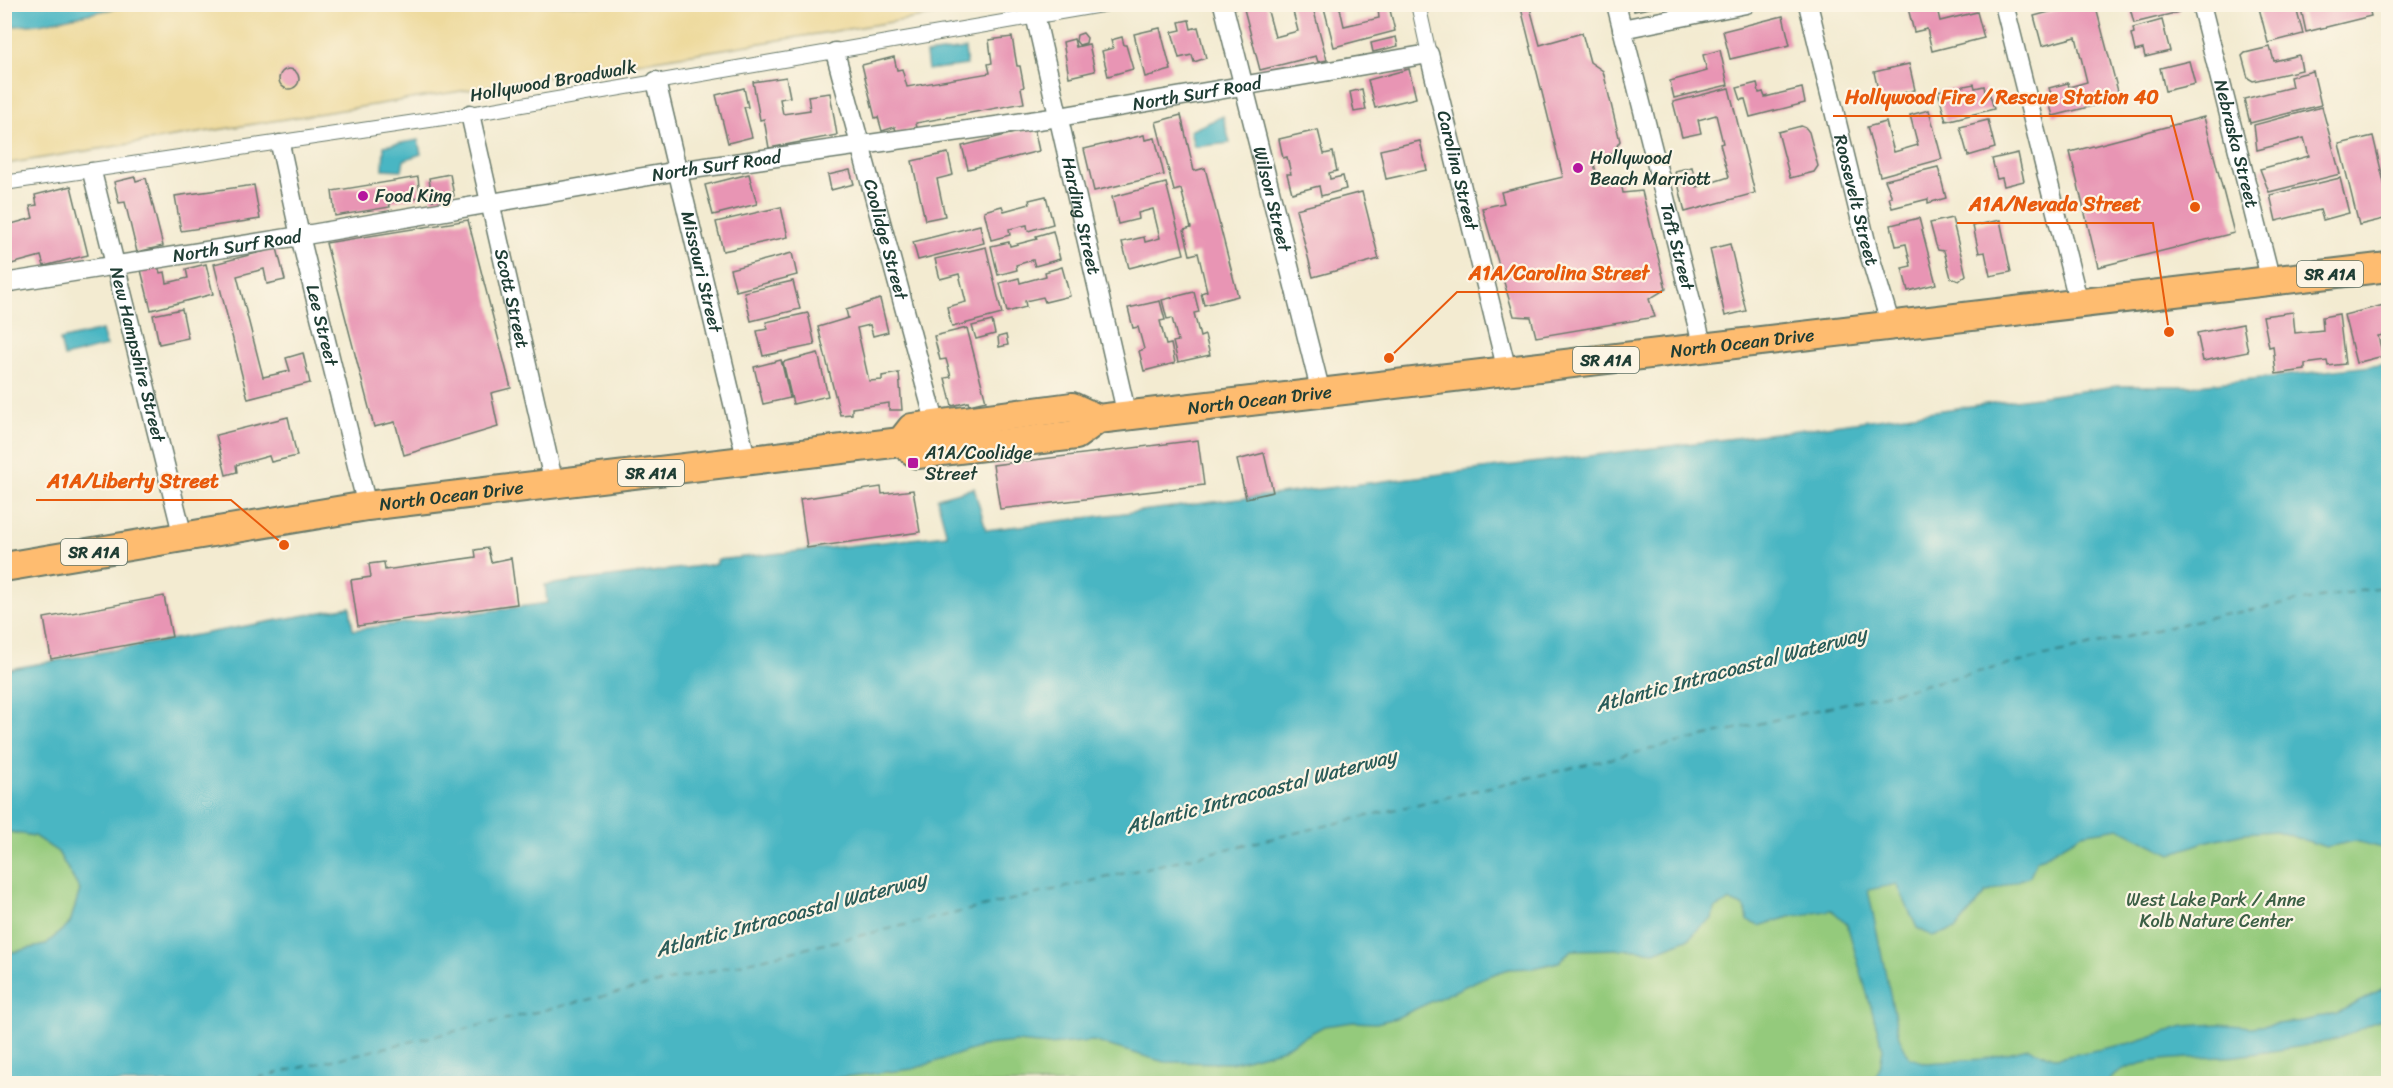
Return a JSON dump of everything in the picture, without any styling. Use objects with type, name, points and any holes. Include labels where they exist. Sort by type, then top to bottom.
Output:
[{"type":"main road","name":"North Ocean Drive","points":[[4,567],[367,506],[901,442],[917,454],[951,450],[1076,435],[1098,419],[2388,267]]},
{"type":"main road","name":"North Ocean Drive","points":[[901,442],[912,428],[1072,407],[1098,419]]},
{"type":"street","name":"Hollywood Broadwalk","points":[[4,183],[280,144],[470,114],[1107,4]]},
{"type":"street","name":"Wilson Street","points":[[1224,4],[1242,85],[1321,393]]},
{"type":"street","name":"Carolina Street","points":[[1418,4],[1507,371]]},
{"type":"street","name":"Taft Street","points":[[1616,4],[1703,348]]},
{"type":"street","points":[[1622,29],[1746,4]]},
{"type":"street","name":"Roosevelt Street","points":[[1808,4],[1868,250],[1891,326]]},
{"type":"street","points":[[2004,4],[2079,304]]},
{"type":"street","name":"Nebraska Street","points":[[2201,4],[2271,281]]},
{"type":"street","name":"Harding Street","points":[[1035,15],[1127,416]]},
{"type":"street","name":"Coolidge Street","points":[[835,52],[936,425]]},
{"type":"street","name":"North Surf Road","points":[[4,283],[300,236],[678,171],[1059,117],[1430,54]]},
{"type":"street","name":"Missouri Street","points":[[656,81],[747,462]]},
{"type":"street","name":"Scott Street","points":[[470,114],[554,484]]},
{"type":"street","name":"Lee Street","points":[[280,144],[300,236],[367,506]]},
{"type":"street","name":"New Hampshire Street","points":[[92,171],[183,537]]},
{"type":"green space","name":"West Lake Park / Anne Kolb Nature Center","points":[[2388,711],[2388,1083],[756,1084]]},
{"type":"green space","points":[[4,831],[34,836],[58,852],[80,890],[70,923],[45,945],[5,954]]},
{"type":"sand","points":[[131,5],[998,5],[5,164],[5,27],[39,24]]},
{"type":"water","points":[[4,5],[131,5],[39,24],[5,27]]},
{"type":"water","points":[[965,49],[967,65],[928,70],[926,54]]},
{"type":"water","points":[[1223,116],[1230,143],[1194,147],[1190,131]]},
{"type":"water","points":[[418,140],[421,154],[404,160],[402,170],[383,169],[384,146]]},
{"type":"water","points":[[102,330],[106,346],[64,357],[60,340]]},
{"type":"water","name":"Atlantic Intracoastal Waterway","points":[[2388,364],[2388,848],[2355,841],[2326,847],[2276,831],[2244,833],[2204,842],[2171,854],[2119,828],[2082,834],[2036,861],[2030,876],[1986,893],[1956,929],[1932,936],[1917,928],[1897,884],[1868,890],[1899,1037],[1910,1058],[1926,1063],[1983,1059],[2028,1048],[2057,1058],[2131,1043],[2184,1026],[2220,1024],[2251,1027],[2303,1021],[2337,1013],[2382,990],[2388,979],[2388,1017],[2337,1039],[2238,1056],[2150,1062],[2118,1073],[2107,1083],[2070,1083],[2062,1077],[2041,1076],[1955,1084],[1872,1083],[1880,1068],[1883,1049],[1847,924],[1832,910],[1789,917],[1759,926],[1748,921],[1744,907],[1730,901],[1714,909],[1712,919],[1690,938],[1655,952],[1627,949],[1571,950],[1559,962],[1533,968],[1509,969],[1485,977],[1396,1018],[1376,1023],[1353,1022],[1324,1026],[1280,1050],[1231,1063],[1164,1062],[1093,1041],[1049,1045],[1016,1042],[987,1045],[913,1069],[818,1080],[809,1084],[5,1083],[5,954],[45,945],[70,923],[80,890],[58,852],[34,836],[5,831],[5,670],[350,607],[353,630],[547,603],[545,585],[717,564],[717,560],[947,535],[937,498],[974,488],[986,530],[1775,433],[2117,386],[2189,386]]},
{"type":"building","points":[[1266,4],[1275,37],[1298,31],[1291,4],[1312,4],[1327,60],[1318,62],[1316,56],[1260,70],[1244,9]]},
{"type":"building","points":[[1323,4],[1339,4],[1344,26],[1379,18],[1378,9],[1386,6],[1390,10],[1395,31],[1334,47]]},
{"type":"building","name":"Hollywood Beach Marriott","points":[[1520,4],[1529,4],[1540,45],[1582,33],[1590,62],[1603,71],[1620,141],[1612,154],[1593,160],[1598,180],[1620,175],[1623,193],[1642,191],[1666,289],[1649,299],[1655,317],[1536,337],[1531,317],[1514,316],[1482,208],[1504,203],[1501,192],[1563,177]]},
{"type":"building","points":[[1633,4],[1661,4],[1661,6],[1634,11]]},
{"type":"building","points":[[1907,4],[1936,4],[1940,21],[1977,12],[1984,38],[1932,51],[1927,29],[1914,32]]},
{"type":"building","points":[[2079,4],[2095,4],[2120,99],[2053,116],[2049,102],[2053,100],[2049,88],[2068,83],[2069,87],[2087,82],[2076,37],[2042,46],[2034,16]]},
{"type":"building","points":[[2129,4],[2177,4],[2179,12],[2134,23]]},
{"type":"building","points":[[2258,4],[2295,4],[2303,34],[2268,43]]},
{"type":"building","points":[[2300,4],[2368,4],[2371,16],[2306,32]]},
{"type":"building","points":[[1783,16],[1790,45],[1730,59],[1723,31]]},
{"type":"building","points":[[1189,20],[1191,29],[1198,27],[1206,58],[1194,62],[1192,55],[1179,58],[1172,32],[1181,30],[1179,22]]},
{"type":"building","points":[[2162,20],[2170,51],[2145,57],[2143,49],[2135,51],[2131,34],[2134,33],[2133,28]]},
{"type":"building","points":[[1160,28],[1171,70],[1145,77],[1134,34]]},
{"type":"building","points":[[1083,33],[1087,38],[1086,43],[1079,45],[1076,41],[1077,35]]},
{"type":"building","points":[[1012,37],[1017,66],[1020,66],[1024,87],[1021,88],[1024,103],[916,123],[917,128],[896,132],[895,127],[882,131],[878,117],[875,118],[862,65],[894,57],[897,70],[902,69],[907,87],[990,73],[988,64],[992,63],[989,40]]},
{"type":"building","points":[[1122,37],[1133,69],[1108,76],[1102,51],[1113,48],[1111,40]]},
{"type":"building","points":[[1396,37],[1398,46],[1373,52],[1371,43]]},
{"type":"building","points":[[1074,39],[1076,47],[1089,44],[1095,71],[1069,77],[1063,42]]},
{"type":"building","points":[[2270,47],[2274,61],[2299,55],[2302,70],[2253,81],[2248,78],[2242,56],[2245,53]]},
{"type":"building","points":[[1720,50],[1728,85],[1674,98],[1670,81],[1707,71],[1703,55]]},
{"type":"building","points":[[2189,61],[2195,84],[2165,91],[2160,68]]},
{"type":"building","points":[[1909,64],[1915,90],[1880,99],[1874,72]]},
{"type":"building","points":[[289,69],[296,72],[299,79],[296,86],[289,89],[282,86],[279,79],[282,72]]},
{"type":"building","points":[[1409,69],[1416,98],[1375,108],[1368,80]]},
{"type":"building","points":[[2313,71],[2321,105],[2250,123],[2244,99],[2292,87],[2290,77]]},
{"type":"building","points":[[786,77],[790,97],[780,99],[783,114],[810,110],[808,96],[830,93],[837,135],[769,148],[764,119],[760,120],[753,82]]},
{"type":"building","points":[[1757,83],[1759,93],[1763,92],[1765,97],[1802,88],[1805,103],[1750,117],[1745,99],[1741,100],[1737,88]]},
{"type":"building","points":[[1974,84],[1975,88],[1984,86],[1986,97],[1990,95],[1994,109],[1946,121],[1938,91]]},
{"type":"building","points":[[744,88],[748,107],[744,107],[752,137],[728,143],[716,95]]},
{"type":"building","points":[[1729,88],[1755,193],[1685,212],[1675,171],[1692,167],[1697,187],[1729,177],[1720,144],[1723,143],[1716,115],[1698,120],[1701,133],[1682,137],[1673,102]]},
{"type":"building","points":[[1362,89],[1366,110],[1354,112],[1350,92]]},
{"type":"building","points":[[2322,107],[2340,174],[2269,192],[2260,169],[2309,156],[2304,138],[2257,150],[2254,125]]},
{"type":"building","points":[[1929,110],[1942,159],[1880,176],[1867,127],[1886,122],[1894,152],[1918,145],[1910,115]]},
{"type":"building","points":[[1181,115],[1194,171],[1205,168],[1238,296],[1204,305],[1201,293],[1207,291],[1198,253],[1190,255],[1184,230],[1191,228],[1181,189],[1174,191],[1156,122]]},
{"type":"building","points":[[2204,117],[2234,233],[2098,267],[2070,152]]},
{"type":"building","points":[[1988,120],[1995,148],[1968,156],[1960,127]]},
{"type":"building","points":[[1801,126],[1809,132],[1818,166],[1814,172],[1790,178],[1778,132]]},
{"type":"building","points":[[1034,128],[1039,151],[968,169],[962,146]]},
{"type":"building","points":[[1318,130],[1324,154],[1333,152],[1337,171],[1329,173],[1330,179],[1343,176],[1346,189],[1321,196],[1319,186],[1292,193],[1287,174],[1291,174],[1287,157],[1283,158],[1279,139]]},
{"type":"building","points":[[1144,135],[1145,140],[1155,138],[1164,175],[1094,191],[1084,149]]},
{"type":"building","points":[[2373,136],[2385,187],[2388,186],[2388,218],[2359,225],[2339,144]]},
{"type":"building","points":[[1420,141],[1427,170],[1386,179],[1380,150]]},
{"type":"building","points":[[948,153],[953,175],[937,179],[945,216],[925,220],[912,161]]},
{"type":"building","points":[[2018,153],[2024,181],[2004,186],[2002,178],[1997,179],[1992,159]]},
{"type":"building","points":[[1938,167],[1946,198],[1928,203],[1928,199],[1892,208],[1889,197],[1892,197],[1885,180]]},
{"type":"building","points":[[850,170],[854,184],[831,190],[828,175]]},
{"type":"building","points":[[450,174],[454,196],[432,200],[429,178]]},
{"type":"building","points":[[749,174],[757,204],[713,215],[705,185]]},
{"type":"building","points":[[135,177],[136,181],[146,178],[163,246],[137,252],[125,202],[119,203],[114,182]]},
{"type":"building","points":[[418,177],[420,197],[389,202],[390,207],[335,216],[332,191]]},
{"type":"building","points":[[2340,178],[2349,213],[2323,220],[2320,210],[2276,221],[2270,195]]},
{"type":"building","points":[[1166,183],[1184,254],[1129,268],[1122,242],[1144,237],[1145,242],[1160,238],[1153,209],[1138,213],[1139,219],[1118,224],[1112,197]]},
{"type":"building","points":[[254,185],[260,219],[181,231],[175,196]]},
{"type":"building","points":[[71,186],[88,255],[44,266],[41,256],[4,266],[4,226],[33,218],[30,206],[37,205],[35,195]]},
{"type":"building","points":[[1362,192],[1379,259],[1313,277],[1296,209]]},
{"type":"building","points":[[1046,196],[1053,224],[1028,231],[1027,225],[1009,229],[1010,235],[991,240],[984,211],[1002,206],[1004,211],[1030,204],[1029,200]]},
{"type":"building","points":[[781,207],[788,237],[723,251],[716,222]]},
{"type":"building","points":[[1919,218],[1936,284],[1908,291],[1902,268],[1911,266],[1906,244],[1896,246],[1891,225]]},
{"type":"building","points":[[1952,218],[1966,275],[1959,281],[1951,278],[1944,251],[1938,250],[1930,223]]},
{"type":"building","points":[[468,220],[511,388],[491,393],[498,427],[404,455],[395,422],[374,427],[326,243]]},
{"type":"building","points":[[2000,220],[2011,272],[1990,276],[1985,252],[1979,253],[1973,226]]},
{"type":"building","points":[[980,225],[984,243],[918,260],[913,242]]},
{"type":"building","points":[[1053,231],[1060,259],[1035,266],[1033,260],[1016,265],[1017,270],[998,275],[991,246],[1009,242],[1010,246],[1037,239],[1036,236]]},
{"type":"building","points":[[1730,244],[1746,311],[1725,316],[1710,249]]},
{"type":"building","points":[[986,247],[1002,314],[952,327],[947,307],[966,302],[959,274],[940,279],[935,259]]},
{"type":"building","points":[[277,248],[285,280],[267,284],[264,269],[237,276],[263,377],[290,371],[286,358],[303,353],[310,383],[248,399],[214,264]]},
{"type":"building","points":[[792,253],[797,275],[736,291],[730,269]]},
{"type":"building","points":[[206,264],[213,294],[151,310],[141,270],[158,266],[160,273],[165,272],[167,283],[188,278],[186,269]]},
{"type":"building","points":[[1062,267],[1070,296],[1045,302],[1043,297],[1025,301],[1026,307],[1007,312],[1000,283],[1019,278],[1020,283],[1046,276],[1045,272]]},
{"type":"building","points":[[793,281],[800,309],[751,321],[744,292]]},
{"type":"building","points":[[1194,292],[1199,312],[1194,313],[1200,337],[1205,335],[1210,355],[1178,362],[1173,342],[1178,341],[1172,318],[1167,319],[1162,300]]},
{"type":"building","points":[[880,299],[888,332],[873,336],[870,325],[857,328],[869,381],[882,380],[882,376],[899,373],[902,410],[889,410],[889,403],[852,408],[852,414],[840,415],[818,327],[848,318],[846,310]]},
{"type":"building","points":[[1160,301],[1165,320],[1160,321],[1166,345],[1171,344],[1175,363],[1144,371],[1139,351],[1144,349],[1138,327],[1133,328],[1128,308]]},
{"type":"building","points":[[2388,304],[2388,334],[2378,336],[2383,356],[2356,363],[2344,315]]},
{"type":"building","points":[[182,309],[188,338],[159,344],[153,315]]},
{"type":"building","points":[[2293,312],[2295,333],[2323,330],[2322,317],[2339,314],[2345,364],[2328,366],[2327,361],[2305,364],[2305,370],[2276,374],[2273,346],[2269,347],[2263,316]]},
{"type":"building","points":[[808,313],[815,345],[763,356],[757,331],[768,329],[766,322]]},
{"type":"building","points":[[992,321],[995,334],[976,339],[972,326]]},
{"type":"building","points":[[2243,324],[2248,352],[2203,361],[2197,333]]},
{"type":"building","points":[[967,328],[986,401],[952,406],[945,378],[951,377],[946,359],[940,360],[934,336]]},
{"type":"building","points":[[1006,335],[1008,345],[999,347],[998,337]]},
{"type":"building","points":[[818,353],[828,396],[793,404],[783,362]]},
{"type":"building","points":[[781,360],[790,398],[763,404],[754,367]]},
{"type":"building","points":[[288,417],[297,456],[271,462],[269,456],[236,465],[237,472],[226,475],[216,435]]},
{"type":"building","points":[[1198,440],[1204,485],[1000,509],[993,465]]},
{"type":"building","points":[[1264,453],[1273,492],[1246,498],[1237,460]]},
{"type":"building","points":[[881,487],[882,494],[913,490],[920,532],[807,548],[800,499]]},
{"type":"building","points":[[488,548],[491,562],[511,558],[517,604],[358,626],[351,580],[371,577],[369,564],[384,562],[385,570],[476,557],[475,550]]},
{"type":"building","points":[[164,596],[172,637],[51,659],[44,618]]},
{"type":"ferry route","points":[[231,1084],[2211,617],[2388,586]]},
{"type":"place","name":"Hollywood Beach Marriott","points":[[1578,168]]},
{"type":"place","name":"Food King","points":[[363,196]]},
{"type":"place","name":"Hollywood Fire / Rescue Station 40","points":[[2195,207]]},
{"type":"place","name":"A1A/Nevada Street","points":[[2169,332]]},
{"type":"place","name":"A1A/Carolina Street","points":[[1389,358]]},
{"type":"place","name":"A1A/Coolidge Street","points":[[913,463]]},
{"type":"place","name":"A1A/Liberty Street","points":[[284,545]]}]
